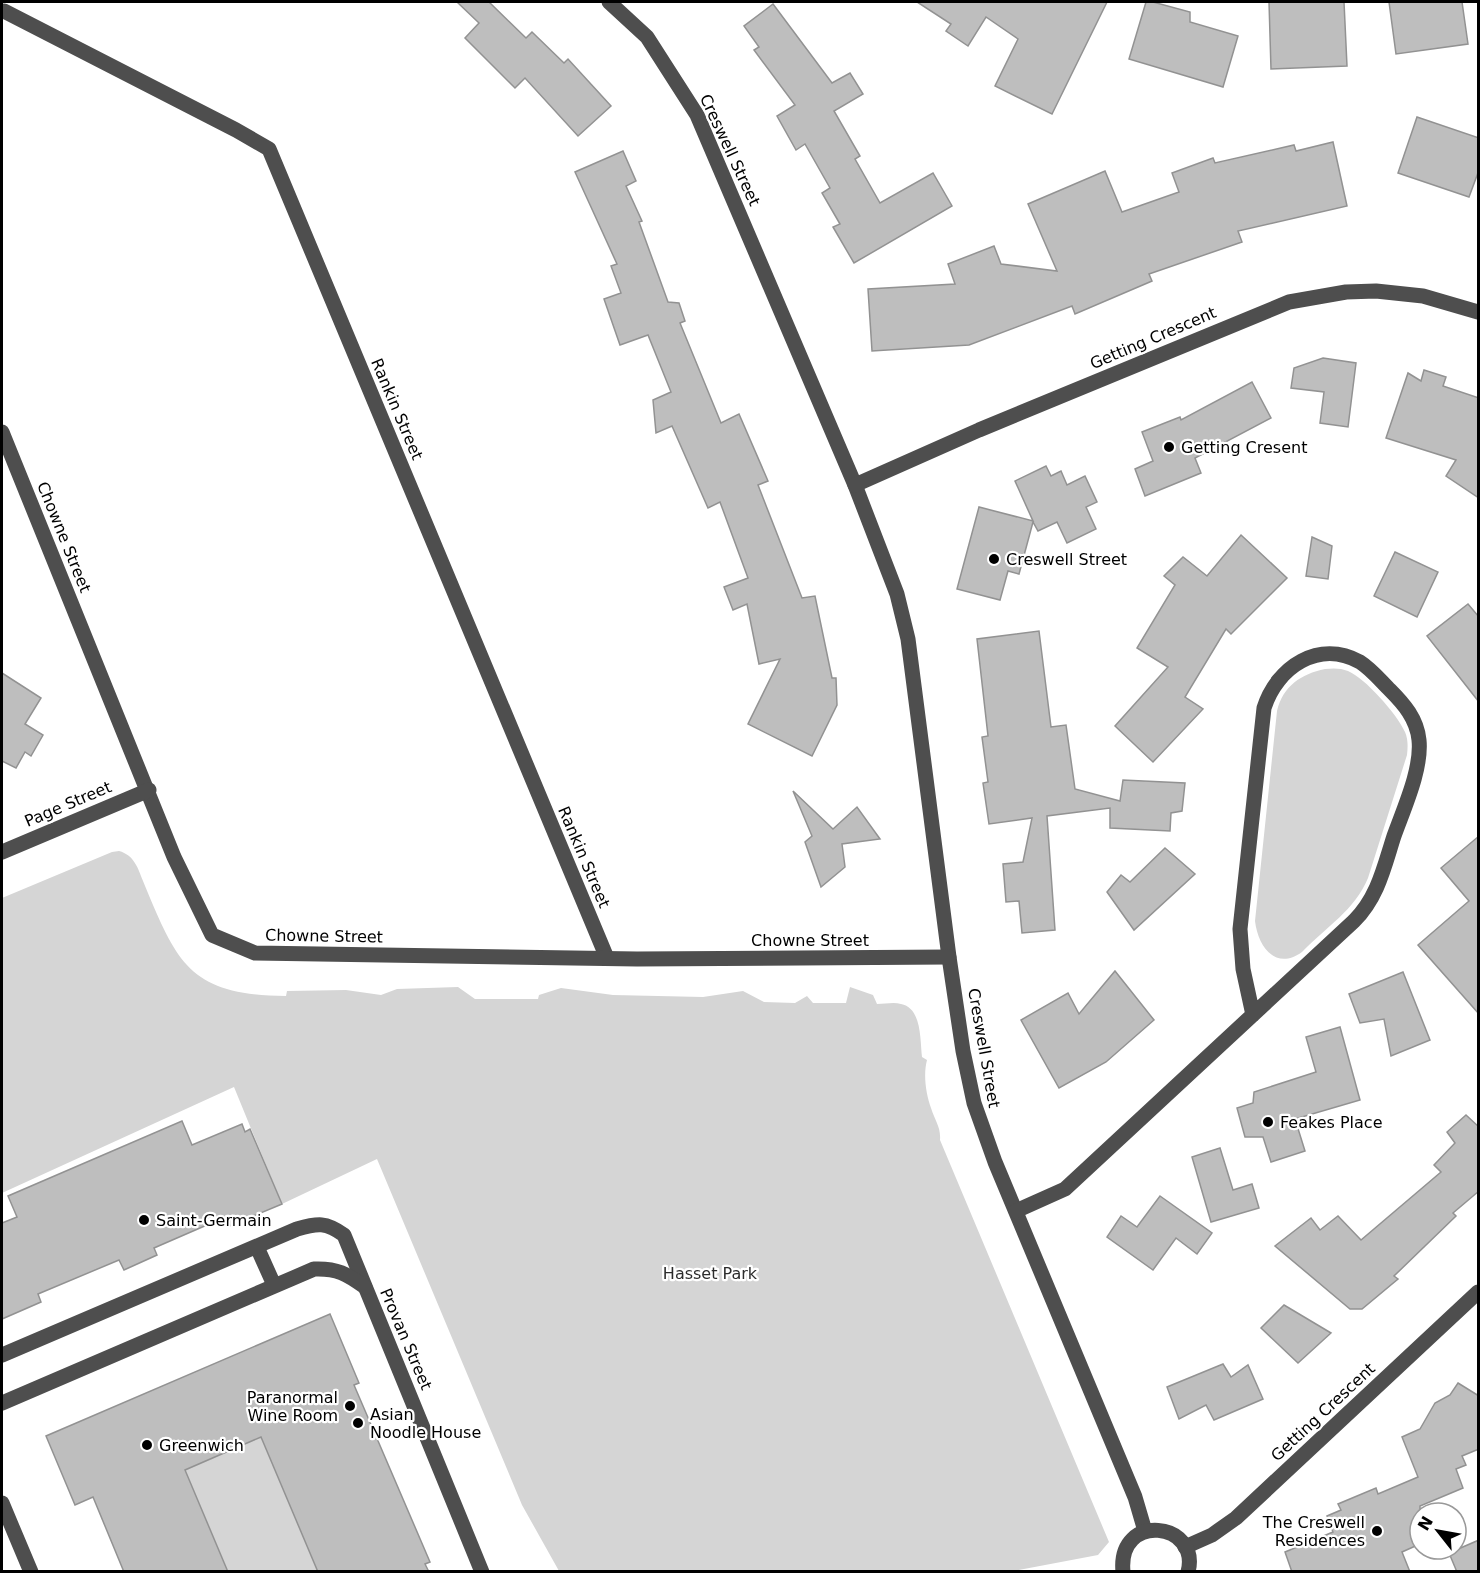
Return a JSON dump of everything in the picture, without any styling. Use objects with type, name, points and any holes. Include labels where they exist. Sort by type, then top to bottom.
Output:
[{"type":"street","name":"Creswell Street","points":[[609,2],[647,37],[698,115],[888,568],[906,628],[949,957],[963,1052],[974,1103],[986,1141],[1111,1436],[1135,1497],[1145,1531]]},
{"type":"street","name":"Rankin Street","points":[[5,9],[269,149],[607,958]]},
{"type":"street","name":"Getting Crescent","points":[[855,485],[979,430],[1289,302],[1346,292],[1376,291],[1423,296],[1479,312]]},
{"type":"street","name":"Chowne Street","points":[[2,432],[174,857],[212,935],[255,953],[607,958],[949,957]]},
{"type":"street","points":[[1016,1211],[1065,1189],[1354,921],[1370,903],[1379,884],[1417,766],[1419,741],[1410,713],[1369,669],[1360,662],[1345,656],[1322,653],[1299,662],[1280,677],[1264,708],[1240,929],[1243,969],[1252,1015]]},
{"type":"street","name":"Page Street","points":[[2,852],[148,790]]},
{"type":"street","name":"Provan Street","points":[[2,1355],[257,1246],[315,1224],[332,1226],[344,1235],[482,1572]]},
{"type":"street","points":[[257,1246],[274,1285]]},
{"type":"street","name":"Provan Street","points":[[2,1403],[314,1269],[329,1268],[350,1276],[365,1287]]},
{"type":"street","name":"Getting Crescent","points":[[1185,1547],[1212,1535],[1236,1518],[1479,1292]]},
{"type":"street","points":[[2,1503],[31,1572]]},
{"type":"street","points":[[1123,1572],[1124,1551],[1136,1536],[1145,1531],[1164,1530],[1180,1539],[1185,1547],[1189,1557],[1188,1572]]},
{"type":"green space","points":[[1337,668],[1348,671],[1380,697],[1405,732],[1408,743],[1407,755],[1368,878],[1356,900],[1302,952],[1284,959],[1276,957],[1264,947],[1255,921],[1277,711],[1288,688],[1294,682],[1308,674]]},
{"type":"green space","name":"Hasset Park","points":[[119,851],[135,863],[166,933],[191,969],[207,981],[228,989],[253,994],[286,996],[287,991],[346,990],[381,995],[397,989],[458,987],[475,999],[538,999],[539,995],[561,988],[613,995],[703,997],[743,991],[764,1002],[795,1003],[807,996],[813,1003],[846,1003],[850,987],[873,995],[877,1004],[895,1003],[908,1007],[913,1012],[919,1026],[922,1057],[927,1060],[926,1091],[939,1128],[940,1140],[1109,1542],[1098,1555],[1008,1572],[559,1571],[522,1505],[377,1159],[282,1204],[234,1087],[2,1193],[2,898]]},
{"type":"green space","points":[[261,1437],[318,1571],[228,1571],[185,1470]]},
{"type":"building","points":[[457,2],[489,2],[526,38],[532,32],[564,63],[568,59],[611,106],[578,136],[525,78],[515,88],[465,38],[479,23]]},
{"type":"building","points":[[917,2],[1107,2],[1052,114],[995,86],[1018,39],[986,17],[968,46],[946,31],[951,24]]},
{"type":"building","points":[[1146,2],[1190,12],[1190,22],[1238,36],[1223,87],[1129,59]]},
{"type":"building","points":[[1269,2],[1344,2],[1347,66],[1271,69]]},
{"type":"building","points":[[1389,2],[1462,2],[1468,44],[1396,54]]},
{"type":"building","points":[[773,4],[832,83],[850,73],[863,94],[834,111],[860,156],[855,159],[880,203],[933,173],[952,206],[854,263],[833,227],[840,224],[822,193],[830,188],[805,144],[796,150],[777,116],[795,105],[754,50],[759,47],[744,26]]},
{"type":"building","points":[[1417,117],[1479,138],[1479,170],[1469,197],[1398,173]]},
{"type":"building","points":[[1333,142],[1347,206],[1238,231],[1242,242],[1149,274],[1152,281],[1075,314],[1072,306],[969,345],[872,351],[868,289],[955,284],[948,264],[994,246],[1001,264],[1057,271],[1028,204],[1105,171],[1122,212],[1179,192],[1172,173],[1213,158],[1215,163],[1294,145],[1296,151]]},
{"type":"building","points":[[623,151],[636,181],[626,186],[642,221],[639,222],[668,302],[679,303],[685,321],[680,323],[721,423],[739,414],[768,481],[758,485],[802,598],[815,596],[832,678],[836,678],[837,705],[812,756],[748,724],[780,659],[759,664],[747,604],[733,610],[724,587],[748,578],[720,502],[708,508],[672,426],[656,433],[653,400],[671,392],[648,335],[620,345],[604,299],[621,293],[611,266],[617,264],[575,172]]},
{"type":"building","points":[[1323,358],[1356,363],[1348,427],[1320,423],[1324,392],[1291,388],[1294,368]]},
{"type":"building","points":[[1424,370],[1446,377],[1443,386],[1479,398],[1479,498],[1446,476],[1456,460],[1386,438],[1408,373],[1421,381]]},
{"type":"building","points":[[1252,382],[1271,418],[1195,458],[1201,473],[1145,496],[1135,469],[1153,461],[1142,432],[1180,417],[1181,420]]},
{"type":"building","points":[[1046,466],[1051,476],[1061,471],[1067,485],[1085,476],[1097,502],[1086,507],[1096,529],[1067,543],[1057,522],[1038,531],[1033,522],[1019,574],[1008,571],[1000,600],[957,589],[979,507],[1033,521],[1015,481]]},
{"type":"building","points":[[1241,535],[1287,578],[1231,634],[1226,629],[1185,697],[1203,709],[1153,762],[1115,726],[1168,667],[1137,648],[1175,585],[1164,576],[1183,557],[1207,576]]},
{"type":"building","points":[[1312,537],[1332,546],[1328,579],[1306,576]]},
{"type":"building","points":[[1395,552],[1438,572],[1417,617],[1374,596]]},
{"type":"building","points":[[1468,604],[1479,617],[1479,702],[1427,636]]},
{"type":"building","points":[[1039,631],[1051,727],[1066,725],[1075,789],[1120,801],[1123,780],[1185,783],[1182,811],[1171,813],[1170,831],[1110,828],[1110,808],[1047,816],[1055,930],[1022,933],[1019,901],[1006,902],[1003,864],[1023,862],[1032,818],[989,824],[983,783],[988,782],[982,737],[988,736],[977,639]]},
{"type":"building","points":[[2,673],[41,698],[25,724],[43,735],[31,756],[25,752],[16,768],[2,761]]},
{"type":"building","points":[[793,791],[833,829],[857,807],[880,839],[842,844],[845,867],[821,887],[805,842],[812,836]]},
{"type":"building","points":[[1479,836],[1479,1014],[1418,945],[1469,901],[1441,868]]},
{"type":"building","points":[[1165,848],[1195,874],[1134,930],[1107,892],[1121,875],[1130,882]]},
{"type":"building","points":[[1115,971],[1154,1020],[1106,1062],[1059,1088],[1021,1020],[1068,993],[1079,1014]]},
{"type":"building","points":[[1403,972],[1430,1040],[1391,1056],[1384,1019],[1360,1023],[1349,994]]},
{"type":"building","points":[[1340,1027],[1360,1100],[1295,1119],[1305,1151],[1271,1162],[1263,1137],[1245,1137],[1237,1108],[1253,1103],[1254,1092],[1316,1072],[1306,1037]]},
{"type":"building","points":[[1466,1115],[1479,1127],[1479,1191],[1453,1213],[1456,1216],[1394,1276],[1398,1279],[1362,1309],[1350,1309],[1275,1246],[1311,1218],[1320,1230],[1338,1216],[1361,1240],[1441,1172],[1434,1165],[1455,1143],[1447,1132]]},
{"type":"building","name":"Saint-Germain","points":[[182,1121],[192,1145],[242,1124],[245,1132],[250,1129],[282,1204],[227,1227],[223,1218],[154,1248],[157,1255],[124,1270],[119,1260],[38,1294],[41,1302],[2,1319],[2,1223],[17,1217],[8,1196]]},
{"type":"building","points":[[1220,1148],[1233,1190],[1252,1184],[1259,1208],[1211,1222],[1192,1157]]},
{"type":"building","points":[[1160,1196],[1212,1233],[1197,1254],[1176,1238],[1153,1270],[1107,1237],[1121,1216],[1137,1227]]},
{"type":"building","points":[[1284,1305],[1331,1333],[1298,1363],[1261,1328]]},
{"type":"building","name":"Greenwich","points":[[330,1314],[359,1383],[354,1385],[430,1562],[425,1564],[429,1572],[318,1572],[261,1437],[185,1470],[228,1572],[124,1572],[93,1497],[75,1505],[46,1436]]},
{"type":"building","points":[[1223,1364],[1231,1377],[1248,1365],[1263,1399],[1214,1420],[1206,1405],[1179,1419],[1167,1387]]},
{"type":"building","points":[[1458,1383],[1479,1396],[1479,1449],[1462,1456],[1466,1465],[1456,1469],[1463,1488],[1432,1501],[1408,1501],[1408,1549],[1402,1552],[1410,1572],[1292,1572],[1285,1552],[1333,1532],[1327,1516],[1341,1510],[1338,1504],[1376,1488],[1378,1494],[1418,1477],[1402,1437],[1420,1429],[1435,1403],[1450,1395]]},
{"type":"building","points":[[1479,1540],[1479,1572],[1457,1572],[1452,1561],[1468,1561],[1468,1545]]},
{"type":"place","name":"Getting Cresent","points":[[1169,447]]},
{"type":"place","name":"Creswell Street","points":[[994,559]]},
{"type":"place","name":"Feakes Place","points":[[1268,1122]]},
{"type":"place","name":"Saint-Germain","points":[[144,1220]]},
{"type":"place","name":"Paranormal Wine Room","points":[[350,1406]]},
{"type":"place","name":"Asian Noodle House","points":[[358,1423]]},
{"type":"place","name":"Greenwich","points":[[147,1445]]},
{"type":"place","name":"The Creswell Residences","points":[[1377,1531]]}]
